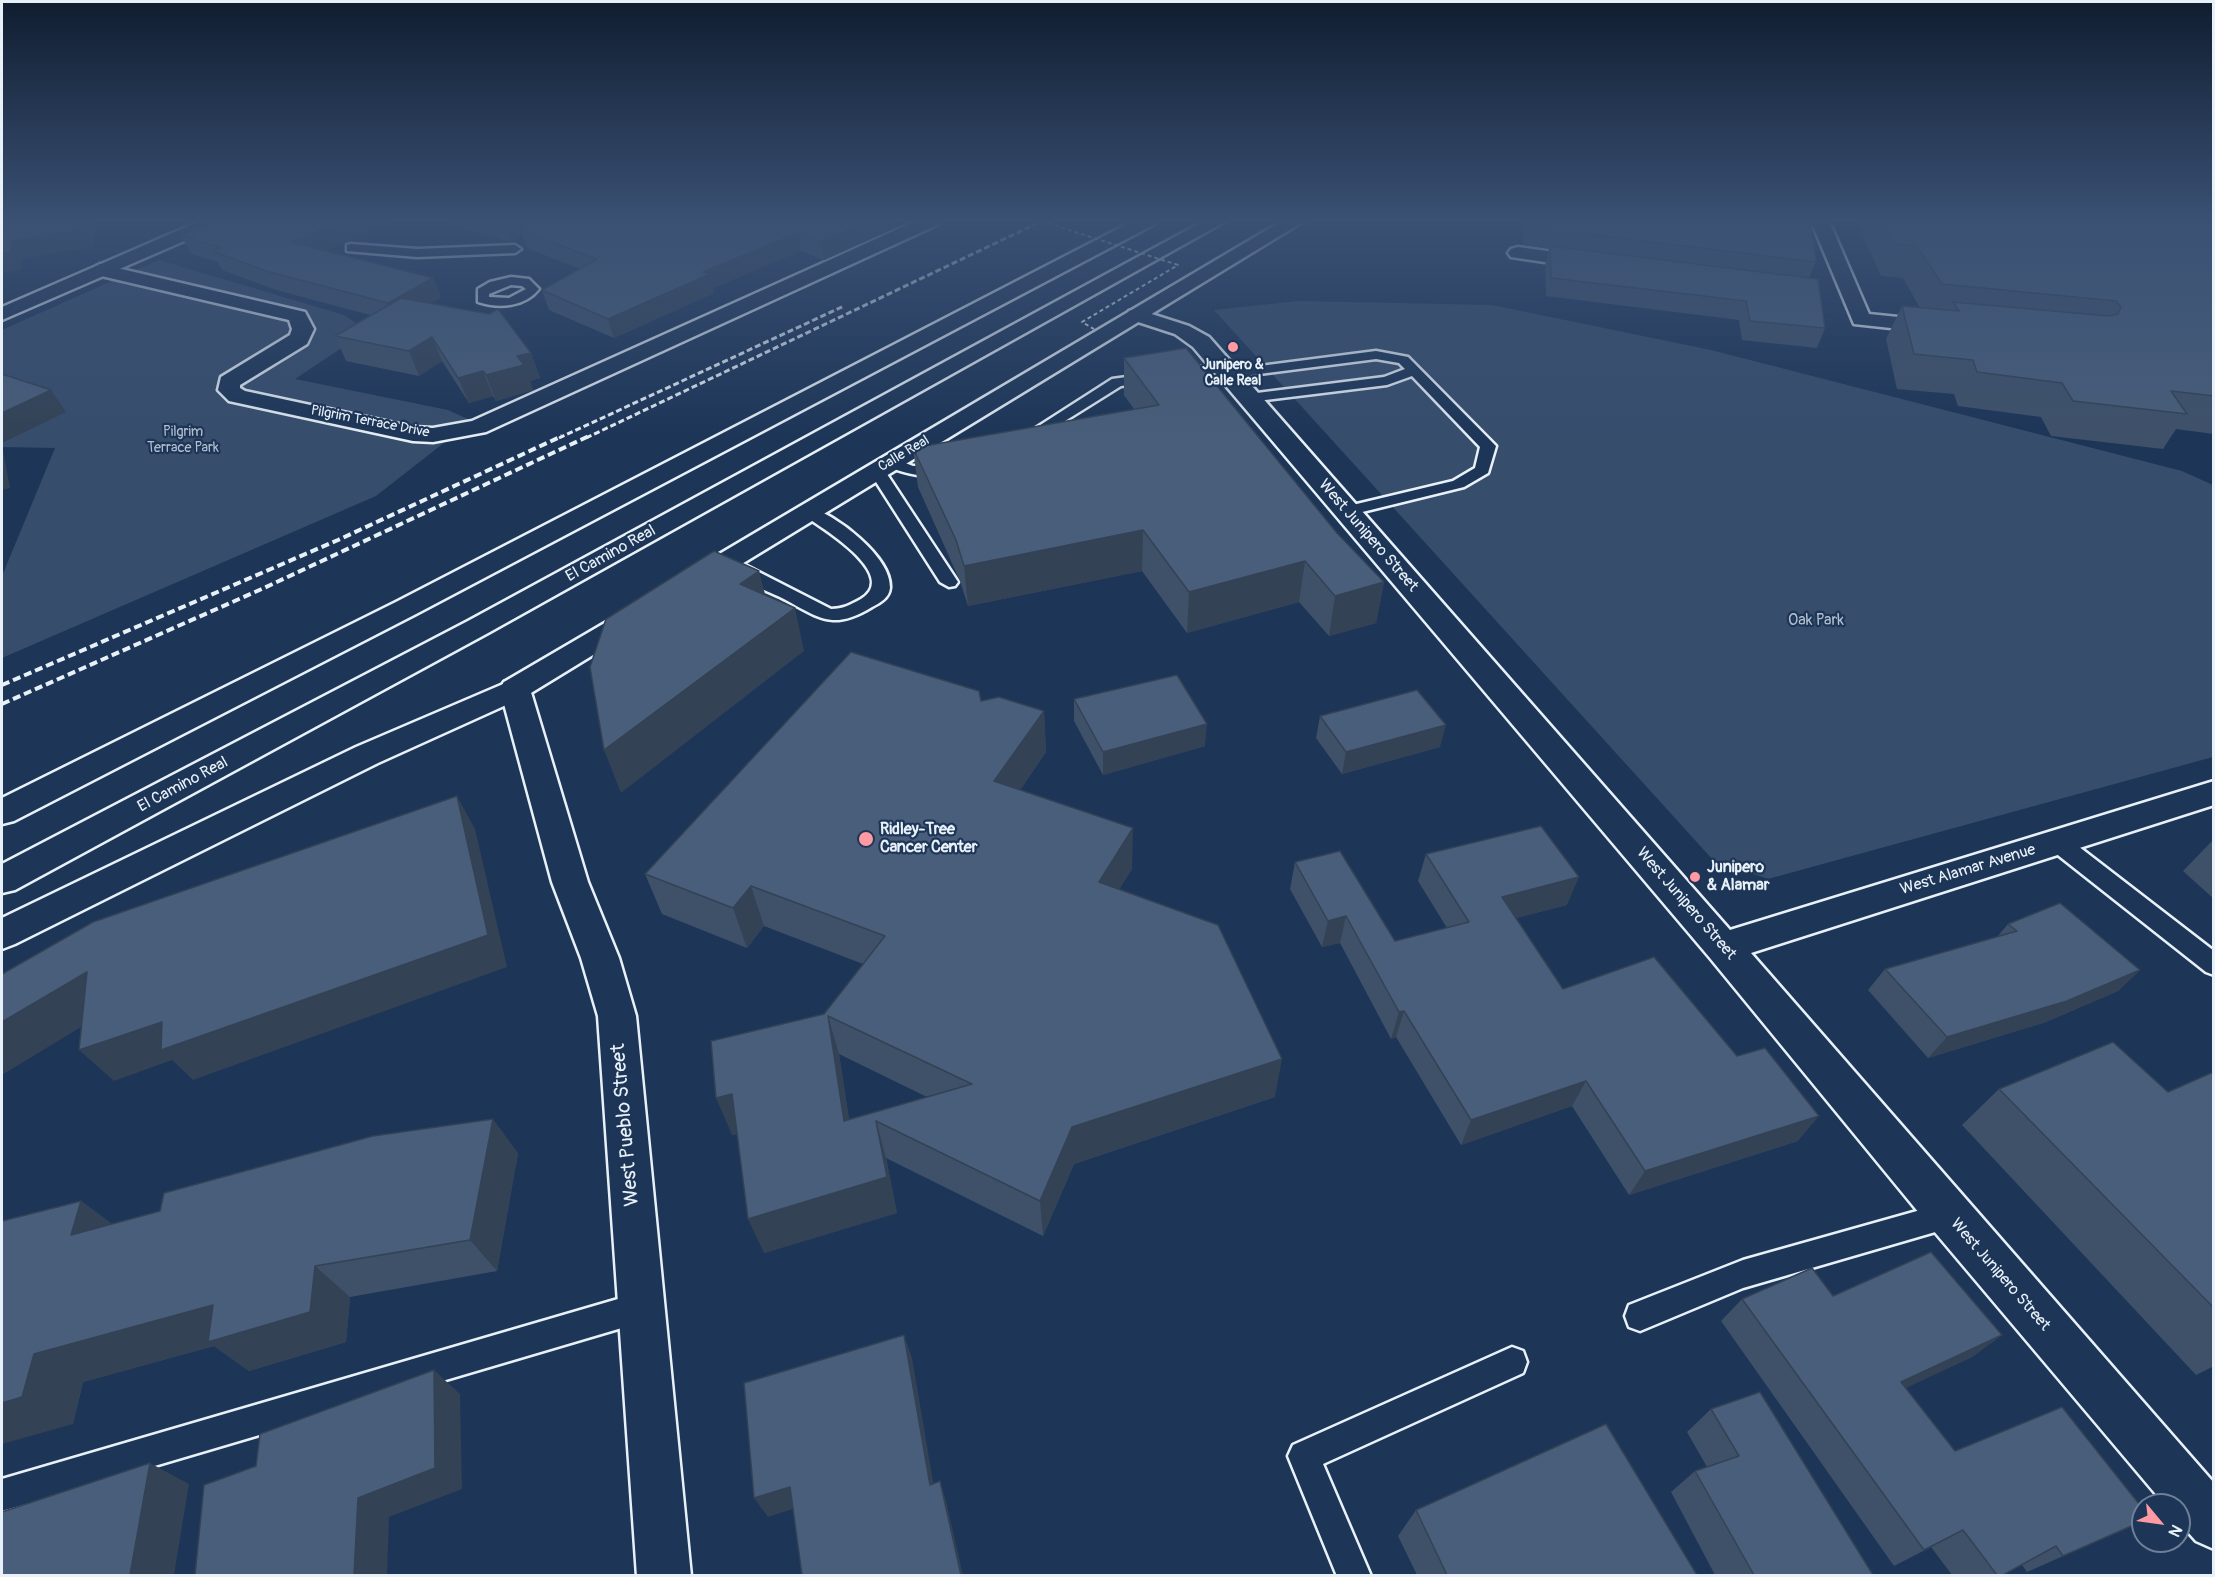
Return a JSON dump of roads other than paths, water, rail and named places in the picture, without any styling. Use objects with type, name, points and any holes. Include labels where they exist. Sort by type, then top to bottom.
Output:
[{"type":"main road","points":[[2,314],[45,295]]},
{"type":"main road","name":"Pilgrim Terrace Drive","points":[[206,295],[298,316],[303,329],[299,339],[229,382],[229,390],[237,396],[413,434],[434,435],[478,427],[769,295]]},
{"type":"main road","points":[[2,812],[406,608],[1006,295]]},
{"type":"main road","name":"El Camino Real","points":[[2,880],[478,627],[1082,295]]},
{"type":"main road","name":"Calle Real","points":[[2,934],[367,755],[515,689],[1171,295]]},
{"type":"main road","points":[[1850,295],[1861,320],[1963,329]]},
{"type":"main road","name":"West Junipero Street","points":[[1136,315],[1192,334],[1226,371],[1723,947],[1949,1215],[2214,1523]]},
{"type":"main road","name":"West Pueblo Street","points":[[515,689],[570,882],[600,958],[617,1016],[664,1575]]},
{"type":"main road","name":"West Alamar Avenue","points":[[1723,947],[2214,794]]},
{"type":"lane","points":[[1020,444],[1117,382],[1376,355],[1403,360],[1488,446],[1482,470],[1458,484],[1346,511]]},
{"type":"lane","points":[[1249,398],[1387,381],[1414,370]]},
{"type":"lane","points":[[884,466],[911,471],[959,468]]},
{"type":"lane","points":[[884,466],[949,582]]},
{"type":"lane","points":[[725,562],[828,615],[840,616],[860,609],[877,597],[881,589],[879,577],[866,554],[847,535],[809,512]]},
{"type":"lane","points":[[2057,842],[2214,965]]},
{"type":"lane","points":[[1640,1316],[1743,1274],[1949,1215]]},
{"type":"lane","points":[[2,1495],[642,1307]]},
{"type":"lane","points":[[1354,1575],[1304,1456],[1512,1362]]},
{"type":"railway","points":[[586,438],[887,295]]},
{"type":"railway","points":[[559,438],[844,306]]},
{"type":"railway","points":[[2,685],[338,540],[562,436]]},
{"type":"railway","points":[[2,704],[264,588],[589,436]]},
{"type":"place","name":"Junipero & Calle Real","points":[[1233,347]]},
{"type":"place","name":"Ridley-Tree Cancer Center","points":[[866,839]]},
{"type":"place","name":"Junipero & Alamar","points":[[1695,877]]},
{"type":"park label","name":"Pilgrim Terrace Park","points":[[183,440]]},
{"type":"park label","name":"Oak Park","points":[[1816,621]]}]
